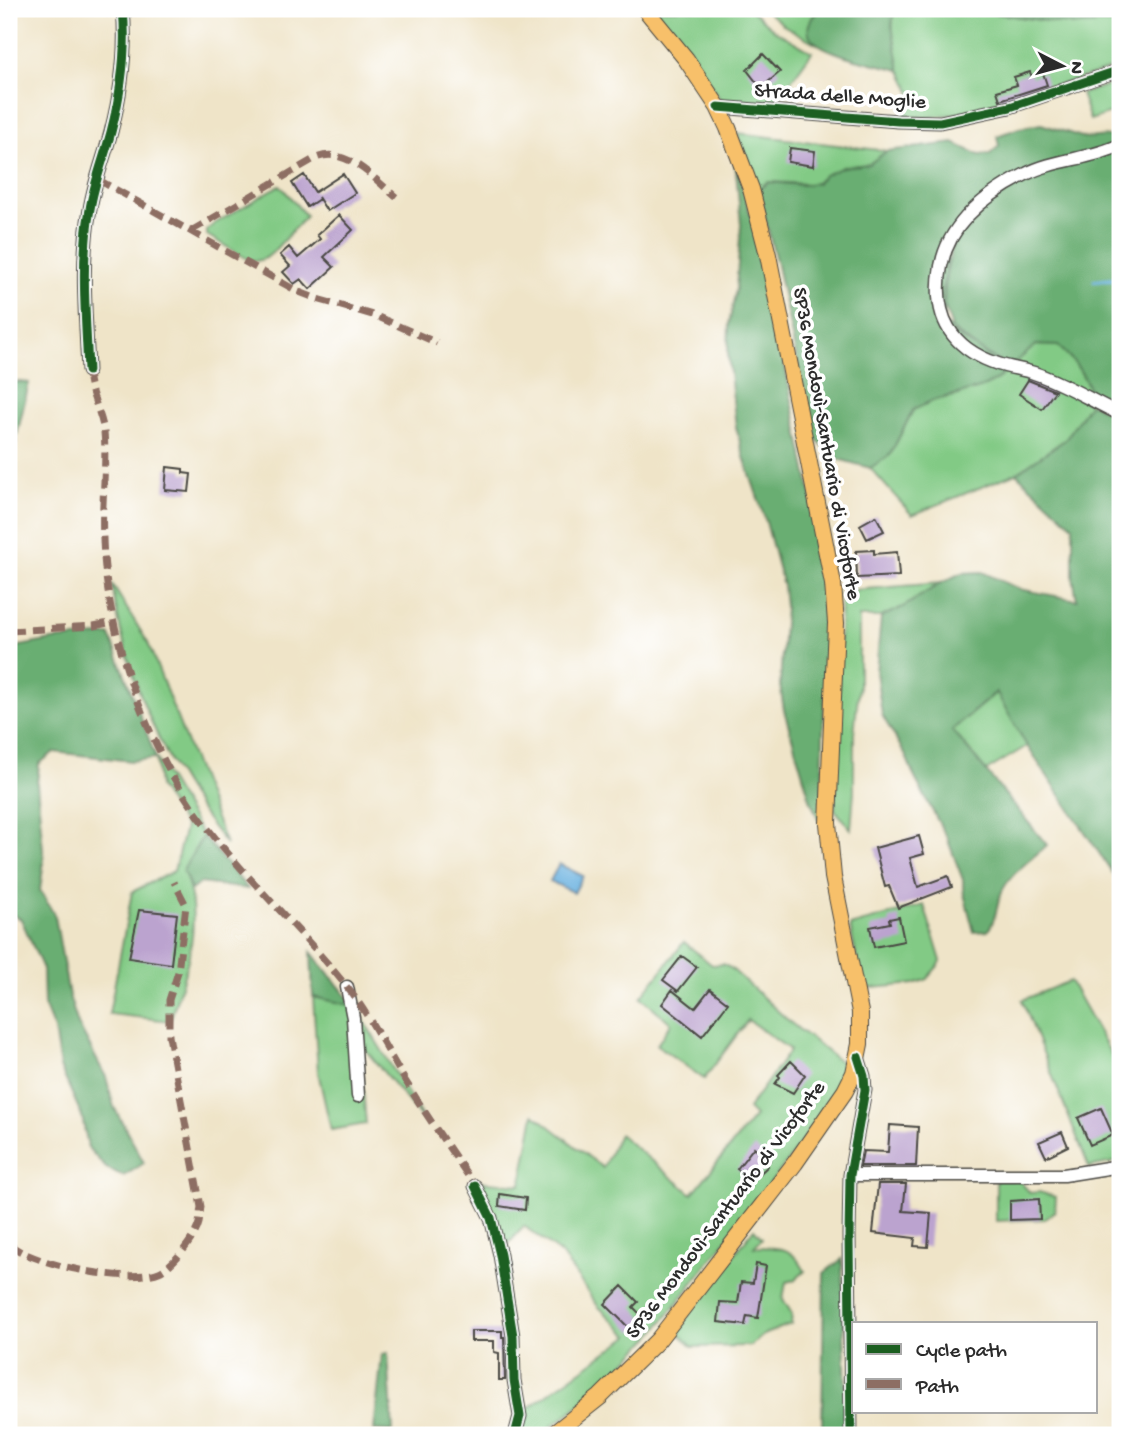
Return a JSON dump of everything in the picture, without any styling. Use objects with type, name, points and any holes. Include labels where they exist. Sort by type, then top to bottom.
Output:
[{"type":"main road","name":"SP36 Mondovì-Santuario di Vicoforte","points":[[552,1435],[600,1397],[658,1340],[795,1163],[842,1097],[853,1076],[861,1031],[860,1012],[833,877],[828,823],[836,623],[832,570],[761,222],[739,156],[718,107],[686,59],[645,9]]},
{"type":"street","points":[[88,371],[87,233],[90,207],[112,128],[119,89],[124,41],[123,9]]},
{"type":"street","name":"Strada delle Moglie","points":[[718,107],[876,120],[940,122],[1010,107],[1120,70]]},
{"type":"street","points":[[1120,145],[1030,172],[976,208],[956,228],[948,242],[942,264],[939,295],[940,310],[946,326],[970,351],[1000,365],[1035,373],[1120,415]]},
{"type":"street","points":[[346,987],[353,1018],[358,1096]]},
{"type":"street","points":[[851,1435],[850,1175],[865,1090],[858,1057]]},
{"type":"street","points":[[850,1175],[1064,1175],[1120,1166]]},
{"type":"street","points":[[475,1186],[491,1218],[504,1276],[513,1336],[514,1380],[520,1416],[516,1435]]},
{"type":"green space","points":[[654,9],[750,9],[774,30],[812,52],[772,107],[724,104]]},
{"type":"green space","points":[[764,9],[819,9],[810,25],[810,33],[815,43],[785,26]]},
{"type":"green space","points":[[819,9],[894,9],[892,26],[900,70],[835,52],[814,41],[808,27]]},
{"type":"green space","points":[[894,9],[965,9],[1075,25],[1120,23],[1120,66],[974,112],[900,117],[907,111],[912,100],[895,55],[892,32]]},
{"type":"green space","points":[[965,9],[1120,9],[1120,23],[1075,25]]},
{"type":"green space","points":[[1120,81],[1120,110],[1090,120],[1081,94]]},
{"type":"green space","points":[[1041,124],[1085,138],[1120,135],[1120,143],[1029,170],[948,239],[943,323],[1007,370],[983,387],[934,400],[913,410],[890,455],[870,468],[838,459],[813,437],[759,193],[761,188],[769,182],[803,185],[817,183],[824,175],[843,167],[869,164],[887,151],[954,143],[979,155],[990,154],[999,146],[997,136]]},
{"type":"green space","points":[[737,133],[887,151],[869,164],[843,167],[812,184],[769,182],[764,184],[759,193]]},
{"type":"green space","points":[[1120,147],[1120,411],[1092,398],[1079,369],[1058,346],[1036,345],[1012,365],[1004,364],[954,334],[941,295],[956,231],[1025,176]]},
{"type":"green space","points":[[735,161],[763,259],[821,543],[829,609],[822,828],[810,799],[784,710],[780,685],[785,607],[783,586],[736,427],[728,355],[741,225]]},
{"type":"green space","points":[[280,185],[306,216],[266,258],[249,260],[207,235],[207,230],[214,224]]},
{"type":"green space","points":[[1036,345],[1058,346],[1075,363],[1092,398],[1012,365]]},
{"type":"green space","points":[[1007,370],[1023,373],[1090,403],[1066,439],[1016,473],[912,515],[870,468],[890,455],[913,410],[935,400],[959,395]]},
{"type":"green space","points":[[9,381],[29,383],[9,470]]},
{"type":"green space","points":[[1090,403],[1120,418],[1120,884],[1027,746],[996,692],[952,730],[1047,845],[1004,887],[988,931],[974,932],[963,880],[947,838],[882,715],[876,672],[881,617],[961,573],[982,572],[1019,589],[1077,600],[1073,577],[1073,526],[1016,473],[1066,439]]},
{"type":"green space","points":[[941,583],[903,607],[881,617],[859,617],[859,686],[854,733],[851,829],[835,810],[841,591]]},
{"type":"green space","points":[[112,584],[148,643],[226,844],[184,786],[151,722],[127,654]]},
{"type":"green space","points":[[110,635],[156,758],[131,761],[54,752],[39,764],[37,784],[44,860],[40,890],[55,916],[69,996],[78,1024],[106,1077],[114,1107],[144,1163],[124,1176],[106,1168],[88,1148],[82,1116],[60,1067],[54,1030],[44,1005],[43,969],[21,919],[9,913],[9,648],[52,640]]},
{"type":"green space","points":[[997,692],[1027,746],[986,771],[952,730]]},
{"type":"green space","points":[[156,758],[203,836],[183,870],[189,889],[193,927],[187,965],[170,1021],[109,1014],[132,892],[174,871],[185,827],[159,787]]},
{"type":"green space","points":[[203,836],[248,889],[200,883],[191,890],[183,870]]},
{"type":"green space","points":[[924,905],[941,961],[938,966],[928,979],[914,984],[863,989],[850,926]]},
{"type":"green space","points":[[684,942],[712,965],[723,964],[732,969],[791,1023],[848,1068],[842,1084],[790,1158],[653,1334],[606,1382],[572,1411],[540,1435],[521,1435],[524,1411],[629,1336],[598,1306],[561,1254],[524,1226],[504,1249],[477,1181],[521,1185],[534,1114],[603,1168],[619,1134],[692,1194],[755,1116],[748,1109],[790,1050],[748,1020],[704,1079],[657,1045],[671,1023],[641,997]]},
{"type":"green space","points":[[311,952],[355,1006],[313,997]]},
{"type":"green space","points":[[1070,981],[1120,1070],[1120,1161],[1089,1167],[1022,1000]]},
{"type":"green space","points":[[313,997],[355,1006],[425,1122],[359,1042],[366,1124],[331,1130],[318,1072]]},
{"type":"green space","points":[[996,1180],[1019,1180],[1030,1193],[1039,1192],[1056,1197],[1055,1211],[1045,1219],[996,1221]]},
{"type":"green space","points":[[754,1229],[762,1238],[754,1247],[778,1248],[790,1252],[805,1271],[795,1280],[786,1282],[783,1299],[792,1314],[791,1324],[765,1334],[750,1346],[693,1347],[676,1331]]},
{"type":"green space","points":[[842,1259],[847,1435],[786,1435],[803,1428],[822,1428],[824,1273]]},
{"type":"green space","points":[[388,1353],[393,1431],[374,1430],[382,1354]]},
{"type":"water","points":[[559,864],[583,876],[574,893],[550,881]]},
{"type":"building","points":[[763,54],[780,72],[761,88],[747,70]]},
{"type":"building","points":[[1030,72],[1032,77],[1043,73],[1047,85],[1000,100],[997,91],[1017,85],[1014,77]]},
{"type":"building","points":[[790,148],[815,151],[813,166],[788,162]]},
{"type":"building","points":[[343,174],[355,193],[327,211],[318,197],[319,199],[307,207],[292,183],[304,175],[315,192]]},
{"type":"building","points":[[339,215],[353,230],[324,257],[334,267],[310,289],[301,279],[294,284],[283,272],[290,266],[280,255],[289,247],[298,258],[320,239],[317,235]]},
{"type":"building","points":[[1028,380],[1055,391],[1042,409],[1019,394]]},
{"type":"building","points":[[167,467],[183,469],[183,473],[191,474],[189,492],[165,490]]},
{"type":"building","points":[[876,516],[884,531],[867,539],[860,525]]},
{"type":"building","points":[[874,550],[874,554],[897,552],[899,576],[857,578],[856,551]]},
{"type":"building","points":[[919,836],[924,854],[910,858],[918,887],[948,876],[952,887],[898,908],[889,886],[885,887],[875,848]]},
{"type":"building","points":[[139,910],[177,914],[171,964],[129,958]]},
{"type":"building","points":[[899,917],[904,941],[874,947],[870,927],[890,923],[889,919]]},
{"type":"building","points":[[682,956],[697,967],[678,991],[663,980]]},
{"type":"building","points":[[710,989],[728,1003],[702,1036],[662,1004],[672,990],[695,1008]]},
{"type":"building","points":[[791,1061],[805,1075],[793,1093],[775,1084],[780,1077],[778,1075]]},
{"type":"building","points":[[1101,1108],[1113,1135],[1090,1145],[1078,1118]]},
{"type":"building","points":[[890,1125],[918,1127],[916,1166],[860,1166],[863,1151],[888,1152]]},
{"type":"building","points":[[1062,1132],[1068,1146],[1046,1157],[1039,1142]]},
{"type":"building","points":[[754,1147],[770,1160],[766,1164],[768,1166],[752,1181],[737,1169]]},
{"type":"building","points":[[878,1184],[906,1184],[903,1211],[931,1213],[928,1247],[914,1246],[915,1238],[873,1233]]},
{"type":"building","points":[[500,1194],[526,1198],[525,1210],[499,1206]]},
{"type":"building","points":[[1039,1199],[1040,1219],[1010,1220],[1010,1201]]},
{"type":"building","points":[[756,1264],[766,1266],[758,1318],[747,1316],[745,1325],[718,1322],[720,1302],[738,1303],[741,1282],[753,1283]]},
{"type":"building","points":[[622,1286],[638,1302],[633,1307],[645,1319],[633,1332],[605,1304]]},
{"type":"building","points":[[471,1331],[502,1331],[505,1380],[499,1380],[499,1353],[494,1352],[494,1341],[471,1341]]},
{"type":"waterway","points":[[1094,281],[1120,278]]},
{"type":"marked path","points":[[191,231],[314,159],[326,156],[348,160],[369,173],[396,197]]},
{"type":"marked path","points":[[97,179],[297,291],[376,316],[437,343]]},
{"type":"marked path","points":[[88,371],[104,432],[103,525],[108,593],[129,677],[150,731],[181,790],[226,851],[353,995],[416,1098],[475,1186]]},
{"type":"marked path","points":[[9,631],[94,626],[113,622]]},
{"type":"marked path","points":[[9,1244],[21,1252],[59,1265],[105,1274],[145,1275],[159,1272],[177,1258],[197,1229],[201,1207],[169,1036],[169,1000],[178,972],[186,905],[174,882]]},
{"type":"cycle path","points":[[88,371],[85,249],[94,190],[118,102],[124,55],[123,9]]},
{"type":"cycle path","points":[[718,107],[940,122],[1010,107],[1120,70]]},
{"type":"cycle path","points":[[851,1435],[850,1175],[865,1090],[858,1057]]},
{"type":"cycle path","points":[[475,1186],[491,1218],[500,1255],[513,1336],[514,1380],[520,1416],[515,1435]]}]
